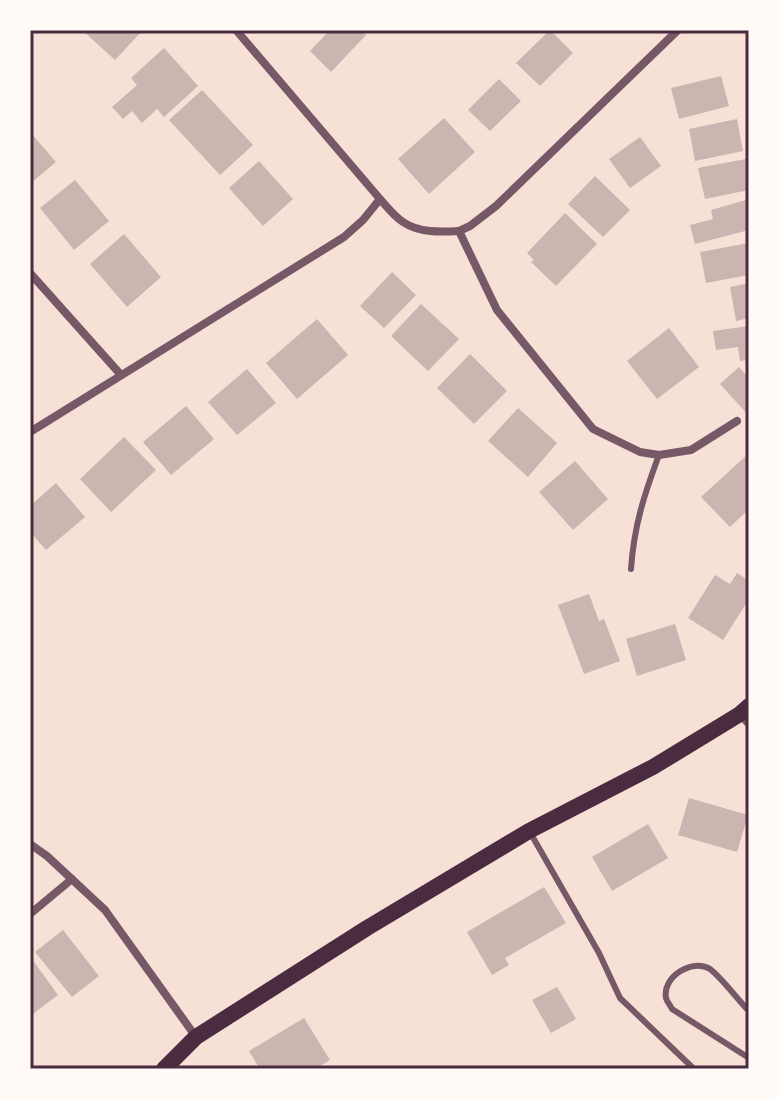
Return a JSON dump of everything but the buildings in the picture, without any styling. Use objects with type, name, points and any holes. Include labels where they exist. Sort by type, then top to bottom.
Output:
[{"type":"main road","points":[[164,1069],[196,1037],[367,928],[529,831],[746,715]]},
{"type":"street","points":[[238,31],[403,223],[442,232],[459,231],[470,226],[496,206],[678,30]]},
{"type":"street","points":[[30,432],[344,237],[380,199]]},
{"type":"street","points":[[459,231],[497,310],[593,429],[640,452],[659,455],[691,450],[737,421]]},
{"type":"street","points":[[30,273],[121,375]]},
{"type":"street","points":[[30,844],[105,910],[196,1037]]},
{"type":"street","points":[[30,914],[72,879]]},
{"type":"lane","points":[[631,569],[633,538],[659,455]]},
{"type":"lane","points":[[529,831],[599,953],[620,998],[694,1069]]},
{"type":"lane","points":[[749,1011],[709,968],[697,966],[679,971],[668,984],[666,997],[672,1009],[749,1058]]}]
